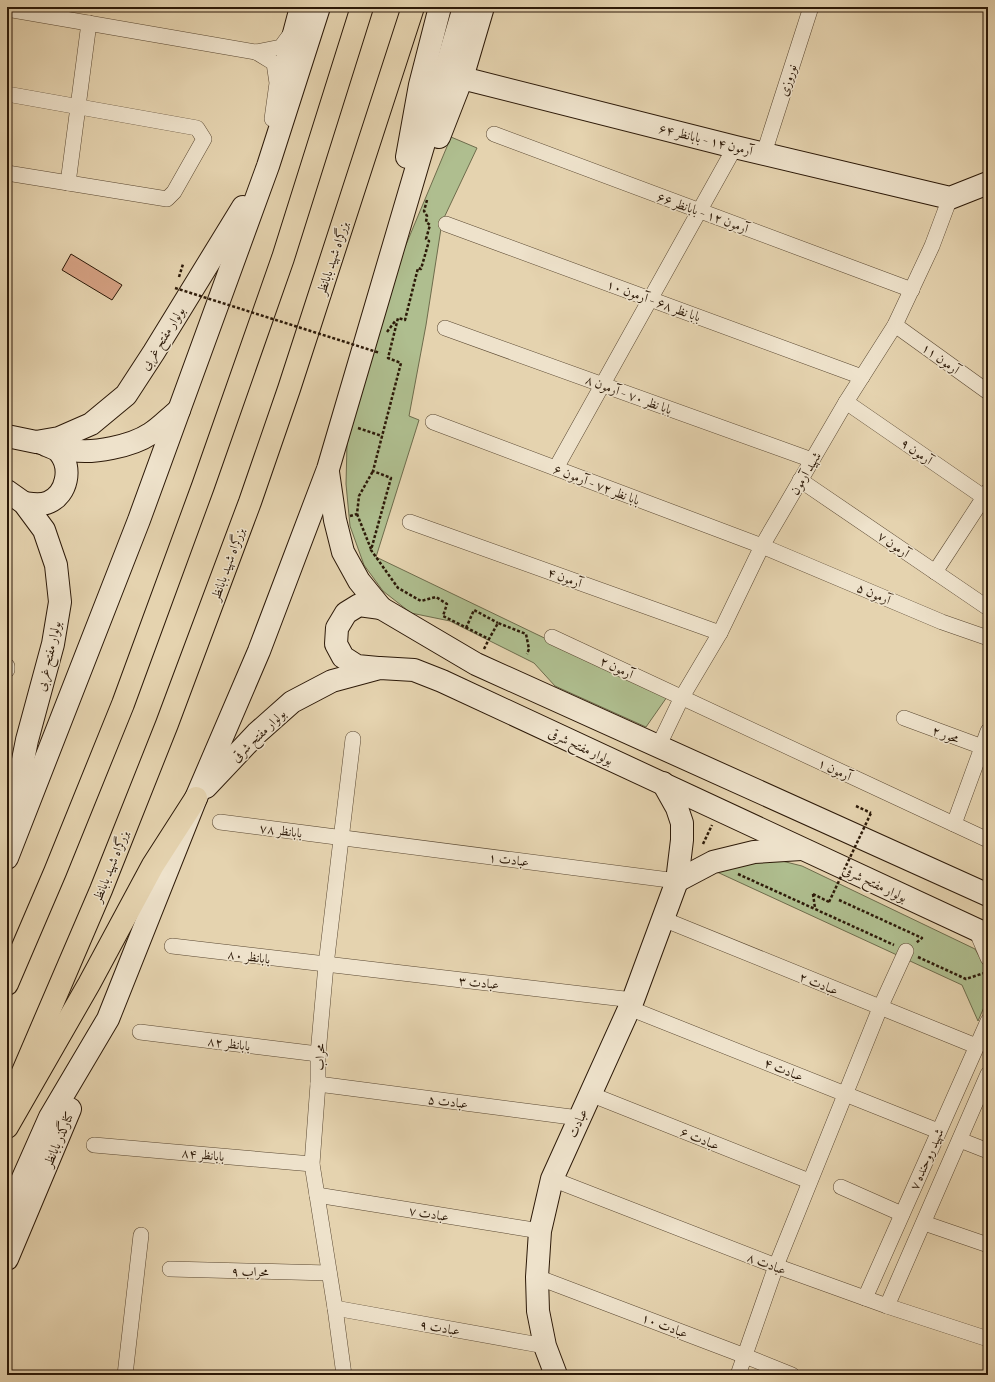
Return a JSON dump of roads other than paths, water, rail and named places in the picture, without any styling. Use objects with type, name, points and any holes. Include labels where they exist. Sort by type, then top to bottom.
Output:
[{"type":"highway","points":[[7,984],[55,872],[123,704],[201,493],[283,258],[362,7]]},
{"type":"highway","name":"بزرگراه شهید بابانظر","points":[[7,1109],[101,890],[167,724],[247,509],[289,389],[413,7]]},
{"type":"highway","points":[[7,1127],[89,984],[153,865],[196,798]]},
{"type":"main road","points":[[268,166],[272,119],[294,28],[301,7]]},
{"type":"main road","points":[[7,858],[139,520],[268,166],[319,7]]},
{"type":"main road","points":[[385,278],[420,85],[440,7]]},
{"type":"main road","points":[[7,1214],[50,1117],[108,1019],[196,798],[258,651],[328,469],[464,7]]},
{"type":"main road","points":[[385,278],[462,78],[483,7]]},
{"type":"main road","name":"آرمون ۱۴ - بابانظر ۶۴","points":[[462,78],[735,147],[950,198]]},
{"type":"main road","name":"بولوار مفتح غربی","points":[[7,436],[36,442],[59,438],[91,424],[126,395],[268,166]]},
{"type":"main road","points":[[950,198],[988,184]]},
{"type":"main road","points":[[36,442],[73,450],[95,450],[113,447],[149,435],[179,410]]},
{"type":"main road","points":[[16,497],[36,505],[49,502],[59,494],[66,484],[67,471],[64,459],[60,452],[55,448],[36,442]]},
{"type":"main road","points":[[328,469],[335,520],[343,552],[360,582],[381,608],[476,664],[988,896]]},
{"type":"main road","name":"بولوار مفتح غربی","points":[[7,834],[15,806],[27,740],[52,644],[60,602],[56,565],[44,530],[16,497]]},
{"type":"main road","points":[[380,668],[357,666],[344,658],[336,644],[337,628],[346,613],[359,605],[381,608]]},
{"type":"main road","name":"بولوار مفتح شرقی","points":[[196,798],[256,733],[292,702],[332,681],[380,668],[414,670],[663,783],[982,932]]},
{"type":"main road","name":"عبادت","points":[[556,1375],[545,1346],[538,1311],[540,1231],[552,1179],[631,1004],[676,881],[682,840],[682,823],[677,808],[663,783]]},
{"type":"main road","points":[[676,881],[708,853],[803,849]]},
{"type":"main road","name":"کنارگذر بابانظر","points":[[7,1259],[108,1019]]},
{"type":"street","name":"نوروزی","points":[[764,153],[811,7]]},
{"type":"street","points":[[7,9],[256,52],[281,47],[294,28]]},
{"type":"street","points":[[68,183],[89,23]]},
{"type":"street","points":[[256,52],[274,63],[277,83],[272,119]]},
{"type":"street","points":[[7,94],[198,128],[204,139],[174,192],[167,199],[7,173]]},
{"type":"street","name":"آرمون ۱۲ - بابانظر ۶۶","points":[[494,134],[912,290]]},
{"type":"street","points":[[556,468],[735,147]]},
{"type":"street","name":"شهید آرمون","points":[[658,747],[682,697],[720,633],[762,546],[846,402],[895,325],[932,246],[950,198]]},
{"type":"street","name":"بابا نظر ۶۸ - آرمون ۱۰","points":[[446,224],[862,377]]},
{"type":"street","name":"آرمون ۱۱","points":[[895,325],[988,392]]},
{"type":"street","name":"بابا نظر ۷۰ - آرمون ۸","points":[[445,328],[812,460]]},
{"type":"street","name":"آرمون ۹","points":[[846,402],[987,496]]},
{"type":"street","name":"بابا نظر ۷۲ - آرمون ۶","points":[[432,422],[762,546]]},
{"type":"street","name":"آرمون ۷","points":[[800,480],[988,608]]},
{"type":"street","points":[[935,572],[987,496]]},
{"type":"street","name":"آرمون ۴","points":[[410,522],[720,633]]},
{"type":"street","name":"آرمون ۵","points":[[762,546],[942,622],[988,638]]},
{"type":"street","name":"آرمون ۲","points":[[552,637],[682,697]]},
{"type":"street","name":"آرمون ۱","points":[[682,697],[988,840]]},
{"type":"street","name":"محور ۲","points":[[904,718],[985,748]]},
{"type":"street","points":[[954,824],[985,748],[988,731]]},
{"type":"street","name":"محراب","points":[[344,1375],[330,1273],[312,1164],[318,1084],[318,1054],[326,965],[353,738]]},
{"type":"street","name":"بابانظر ۷۸","points":[[220,822],[342,838]]},
{"type":"street","name":"عبادت ۱","points":[[342,838],[676,881]]},
{"type":"street","name":"عبادت ۲","points":[[663,919],[976,1046]]},
{"type":"street","points":[[982,932],[988,958]]},
{"type":"street","name":"بابانظر ۸۰","points":[[172,946],[326,965]]},
{"type":"street","points":[[738,1375],[776,1266],[809,1181],[880,1008],[906,951]]},
{"type":"street","name":"عبادت ۳","points":[[326,965],[631,1004]]},
{"type":"street","name":"عبادت ۴","points":[[631,1004],[844,1094],[938,1131]]},
{"type":"street","name":"شهید روحنده ۷","points":[[865,1298],[988,1021]]},
{"type":"street","name":"بابانظر ۸۲","points":[[140,1032],[318,1054]]},
{"type":"street","name":"شهید روحنده ۷","points":[[887,1306],[988,1074]]},
{"type":"street","name":"عبادت ۵","points":[[318,1084],[579,1118]]},
{"type":"street","name":"عبادت ۶","points":[[590,1094],[809,1181]]},
{"type":"street","points":[[960,1140],[988,1151]]},
{"type":"street","name":"بابانظر ۸۴","points":[[94,1145],[312,1164]]},
{"type":"street","name":"عبادت ۸","points":[[552,1179],[776,1266],[887,1306],[985,1338]]},
{"type":"street","points":[[841,1187],[902,1214]]},
{"type":"street","name":"عبادت ۷","points":[[317,1195],[540,1231]]},
{"type":"street","points":[[924,1223],[988,1246]]},
{"type":"street","points":[[125,1375],[141,1235]]},
{"type":"street","name":"محراب ۹","points":[[170,1269],[330,1273]]},
{"type":"street","name":"عبادت ۱۰","points":[[538,1277],[792,1375]]},
{"type":"street","name":"عبادت ۹","points":[[335,1308],[545,1346]]}]
